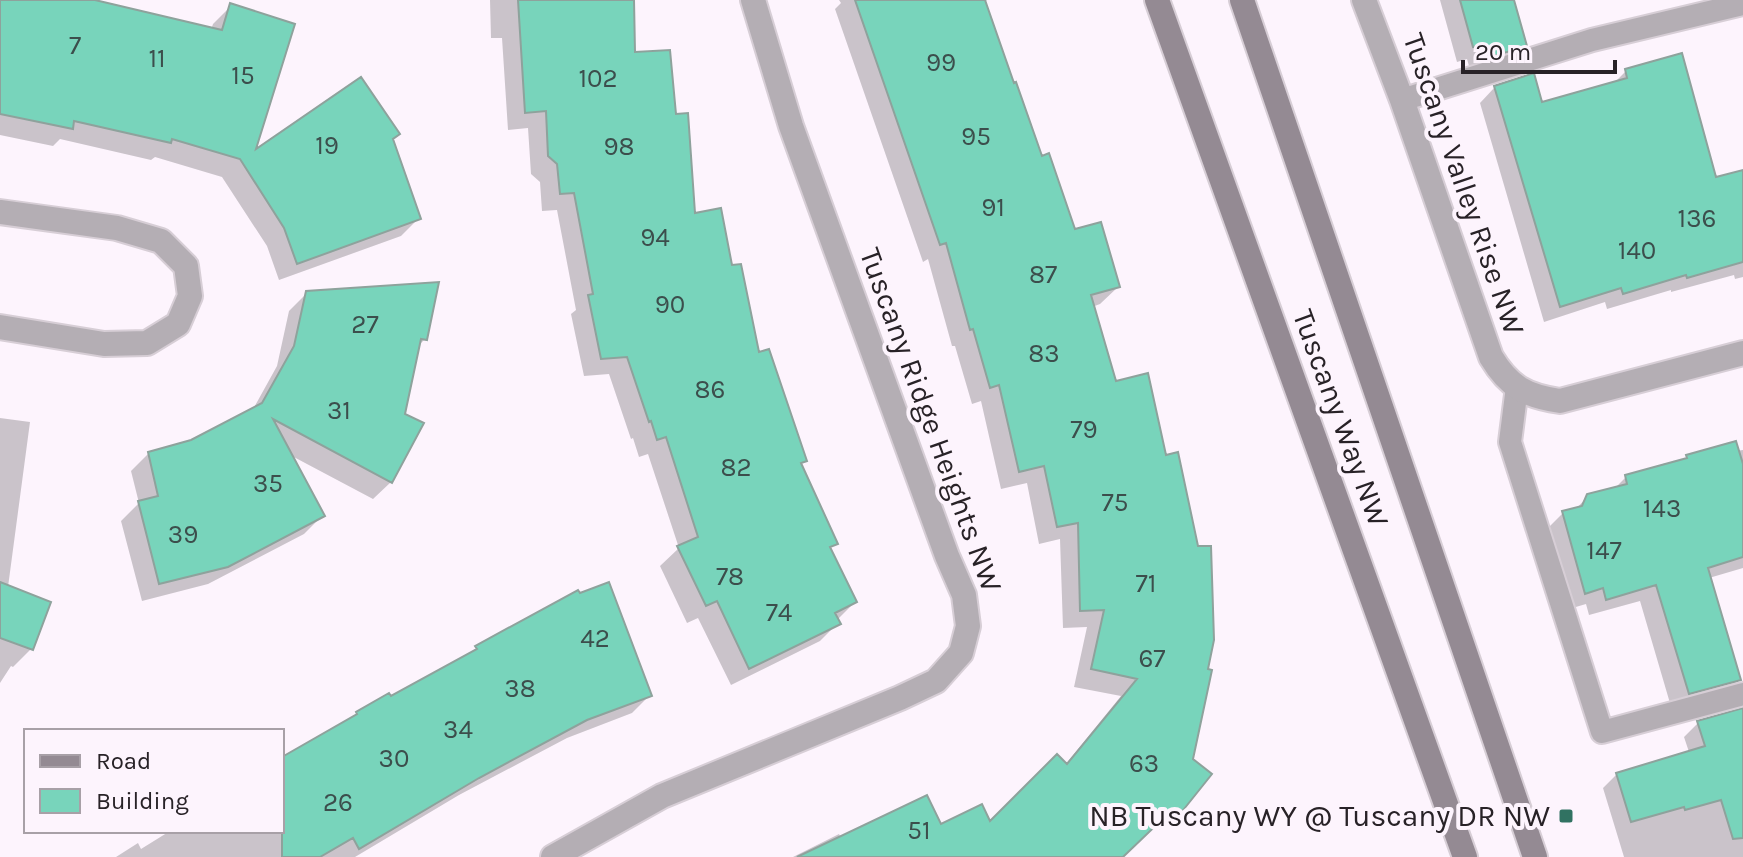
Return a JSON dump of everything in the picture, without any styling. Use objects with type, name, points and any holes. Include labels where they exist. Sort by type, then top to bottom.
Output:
[{"type":"street","name":"Tuscany Ridge Heights NW","points":[[553,857],[662,796],[936,681],[961,653],[968,626],[964,595],[947,556],[791,126],[753,0]]},
{"type":"street","name":"Tuscany Way NW","points":[[1157,0],[1465,857]]},
{"type":"street","name":"Tuscany Way NW","points":[[1242,0],[1535,857]]},
{"type":"street","name":"Tuscany Valley Rise NW","points":[[1364,0],[1491,357],[1501,374],[1537,398],[1560,401],[1743,353]]},
{"type":"street","points":[[0,212],[117,228],[161,241],[186,266],[190,296],[178,324],[147,343],[104,344],[0,327]]},
{"type":"lane","points":[[1402,100],[1592,40],[1743,4]]},
{"type":"lane","points":[[1517,387],[1510,442],[1602,732],[1743,694]]},
{"type":"building","points":[[0,0],[95,0],[222,30],[230,3],[295,24],[256,149],[361,77],[400,134],[393,139],[421,219],[297,264],[284,228],[240,159],[172,139],[171,143],[74,121],[73,129],[0,114]]},
{"type":"building","points":[[518,0],[634,0],[635,52],[670,50],[676,114],[688,113],[695,213],[721,208],[732,265],[741,264],[759,352],[769,349],[807,461],[801,463],[838,544],[830,547],[857,602],[835,613],[841,624],[749,669],[717,601],[706,606],[677,546],[698,537],[666,437],[657,440],[627,357],[601,359],[588,295],[593,294],[574,193],[560,194],[557,164],[548,156],[546,111],[525,113]]},
{"type":"building","points":[[855,0],[985,0],[1042,156],[1049,153],[1075,229],[1101,222],[1120,287],[1091,295],[1116,381],[1148,373],[1166,455],[1178,452],[1198,546],[1211,546],[1214,640],[1208,669],[1212,670],[1193,759],[1212,774],[1180,814],[1173,809],[1123,857],[797,857],[927,795],[941,824],[982,804],[990,821],[1057,754],[1067,764],[1137,679],[1091,669],[1104,610],[1080,611],[1078,523],[1057,527],[1044,466],[1019,472],[999,385],[990,388],[946,243],[940,245]]},
{"type":"building","points":[[1460,0],[1514,0],[1527,46],[1487,58],[1483,45],[1473,47]]},
{"type":"building","points":[[1682,53],[1716,177],[1743,170],[1743,262],[1623,294],[1621,288],[1560,307],[1494,86],[1534,73],[1542,102],[1627,78],[1625,69]]},
{"type":"building","points":[[439,282],[427,340],[421,339],[405,414],[424,423],[392,483],[273,419],[325,516],[228,567],[159,584],[138,501],[158,496],[148,452],[191,440],[262,403],[294,346],[306,291]]},
{"type":"building","points":[[1736,441],[1743,464],[1743,557],[1708,568],[1741,680],[1689,694],[1656,585],[1606,600],[1603,588],[1585,594],[1562,511],[1582,506],[1587,494],[1627,484],[1625,475]]},
{"type":"building","points":[[0,582],[51,602],[33,650],[0,638]]},
{"type":"building","points":[[609,582],[652,696],[587,720],[479,778],[359,849],[353,838],[320,857],[282,857],[284,756],[389,693],[391,696],[578,590],[580,593]]},
{"type":"building","points":[[1743,708],[1743,838],[1733,839],[1721,800],[1631,822],[1616,773],[1705,746],[1697,721]]},
{"type":"place","name":"NB Tuscany WY @ Tuscany DR NW","points":[[1566,816]]}]
